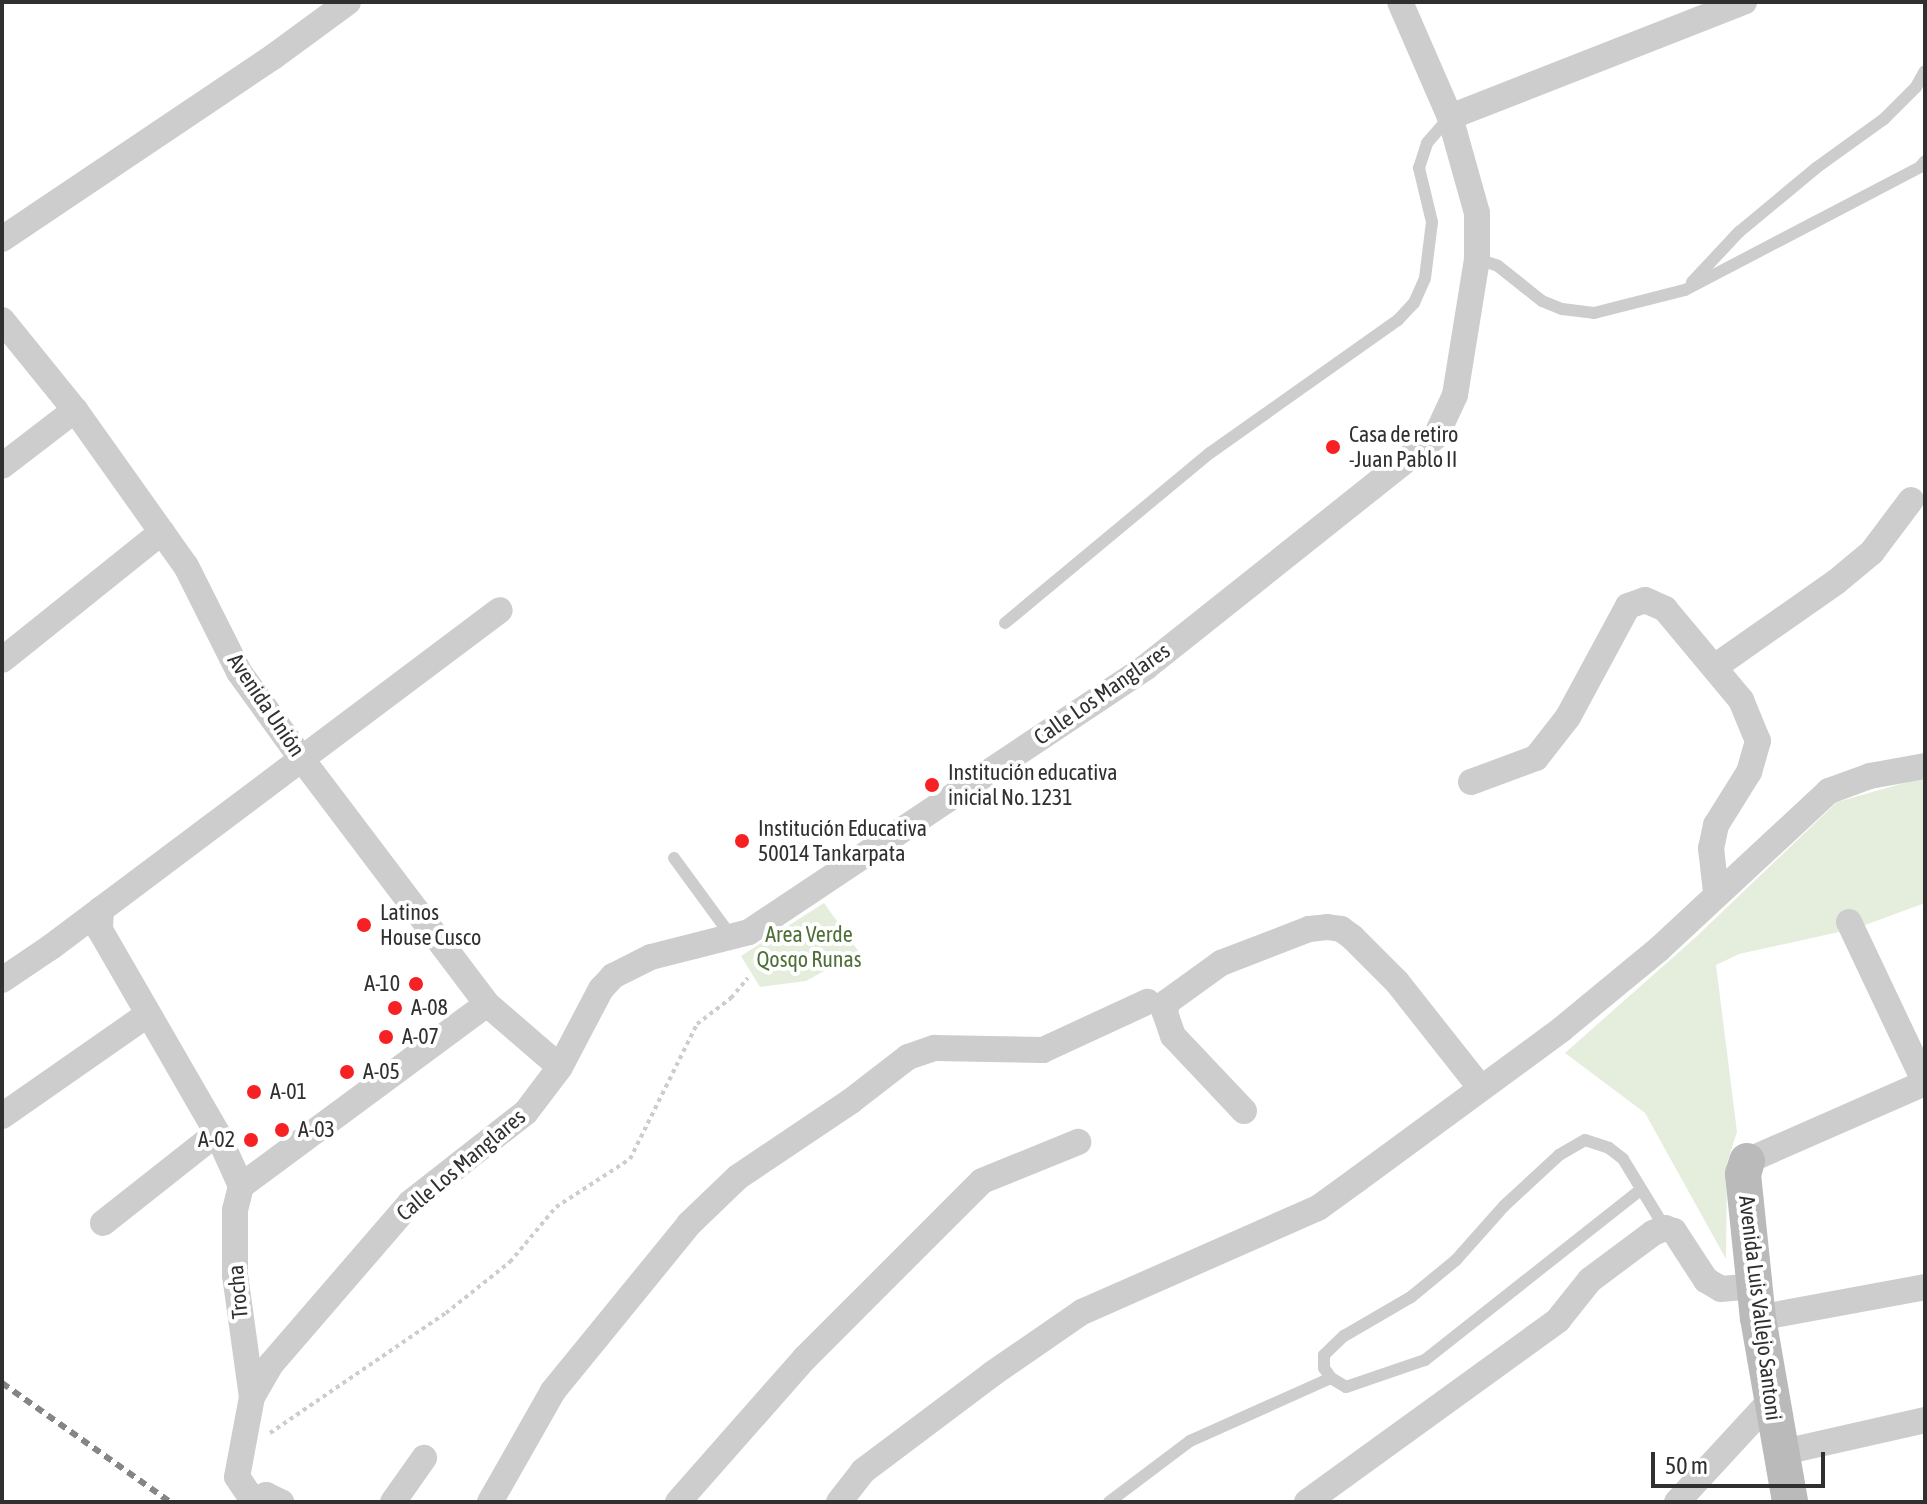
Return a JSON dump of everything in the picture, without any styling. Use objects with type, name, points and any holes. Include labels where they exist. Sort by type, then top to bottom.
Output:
[{"type":"street","points":[[2,239],[273,57],[348,2]]},
{"type":"street","name":"Calle Los Manglares","points":[[253,1502],[237,1477],[252,1397],[272,1363],[410,1203],[526,1112],[560,1067],[601,989],[613,976],[651,957],[733,939],[749,932],[1146,667],[1436,436],[1455,395],[1477,259],[1477,213],[1450,117],[1400,2]]},
{"type":"street","points":[[1450,117],[1744,2]]},
{"type":"street","name":"Avenida Unión","points":[[3,323],[75,410],[162,532],[198,585],[239,672],[301,758],[487,1004],[560,1067]]},
{"type":"street","points":[[2,466],[75,410]]},
{"type":"street","points":[[1716,666],[1836,582],[1872,552],[1911,500]]},
{"type":"street","points":[[2,660],[162,532]]},
{"type":"street","points":[[1471,782],[1536,758],[1568,717],[1628,606],[1645,600],[1665,609],[1716,666],[1741,700],[1758,741],[1749,772],[1716,825],[1711,848],[1716,892]]},
{"type":"street","points":[[2,980],[500,610]]},
{"type":"street","points":[[839,1502],[863,1471],[992,1374],[1082,1312],[1318,1208],[1574,1019],[1659,949],[1716,892],[1780,839],[1829,791],[1870,776],[1925,766]]},
{"type":"street","points":[[101,909],[100,930],[217,1133],[241,1186],[487,1004]]},
{"type":"street","points":[[1747,1161],[1925,1083],[1849,922]]},
{"type":"street","points":[[1244,1111],[1173,1036],[1165,1013],[1167,1002],[1221,963],[1309,929],[1327,927],[1352,937],[1397,982],[1480,1087]]},
{"type":"street","points":[[490,1502],[562,1378],[689,1224],[738,1177],[851,1101],[908,1057],[934,1048],[990,1052],[1043,1050],[1147,1002]]},
{"type":"street","points":[[2,1116],[147,1015]]},
{"type":"street","points":[[103,1223],[217,1133]]},
{"type":"street","points":[[678,1502],[805,1358],[982,1181],[1078,1142]]},
{"type":"street","name":"Avenida Luis Vallejo Santoni","points":[[1747,1161],[1743,1174],[1756,1302],[1779,1453],[1790,1502]]},
{"type":"street","name":"Trocha","points":[[241,1186],[235,1210],[235,1275],[252,1397]]},
{"type":"street","points":[[1307,1502],[1558,1320],[1590,1280],[1653,1233],[1665,1228],[1674,1231],[1706,1280],[1756,1302],[1925,1287]]},
{"type":"street","points":[[1677,1502],[1771,1400]]},
{"type":"street","points":[[1779,1453],[1925,1420]]},
{"type":"street","points":[[393,1502],[424,1458]]},
{"type":"street","points":[[253,1502],[266,1495],[281,1502]]},
{"type":"lane","points":[[1685,290],[1739,232],[1816,168],[1884,119],[1916,87],[1925,71]]},
{"type":"lane","points":[[1005,623],[1210,453],[1398,320],[1414,303],[1425,278],[1432,222],[1419,168],[1427,143],[1450,117]]},
{"type":"lane","points":[[1477,259],[1498,266],[1542,301],[1562,309],[1594,313],[1685,290],[1920,167],[1925,161]]},
{"type":"lane","points":[[674,858],[733,939]]},
{"type":"lane","points":[[1640,1190],[1425,1360],[1346,1387],[1331,1378],[1324,1368],[1324,1355],[1344,1336],[1411,1297],[1456,1260],[1504,1206],[1559,1155],[1585,1140],[1609,1148],[1623,1159],[1665,1228]]},
{"type":"lane","points":[[1109,1502],[1190,1441],[1331,1378]]},
{"type":"path","points":[[269,1434],[446,1313],[510,1262],[556,1207],[630,1159],[697,1024],[731,998],[748,978]]},
{"type":"green space","points":[[1925,777],[1925,903],[1857,928],[1739,954],[1716,965],[1737,1132],[1727,1163],[1726,1259],[1645,1113],[1565,1053],[1696,937],[1837,802]]},
{"type":"green space","name":"Area Verde Qosqo Runas","points":[[824,903],[859,952],[806,981],[760,987],[741,956]]},
{"type":"railway","points":[[2,1383],[170,1502]]},
{"type":"place","name":"Casa de retiro -Juan Pablo II","points":[[1333,447]]},
{"type":"place","name":"Institución educativa inicial No. 1231","points":[[932,785]]},
{"type":"place","name":"Institución Educativa 50014 Tankarpata","points":[[742,841]]},
{"type":"place","name":"Latinos House Cusco","points":[[364,925]]},
{"type":"place","name":"A-10","points":[[416,984]]},
{"type":"place","name":"A-08","points":[[395,1008]]},
{"type":"place","name":"A-07","points":[[386,1037]]},
{"type":"place","name":"A-05","points":[[347,1072]]},
{"type":"place","name":"A-01","points":[[254,1092]]},
{"type":"place","name":"A-03","points":[[282,1130]]},
{"type":"place","name":"A-02","points":[[251,1140]]}]
